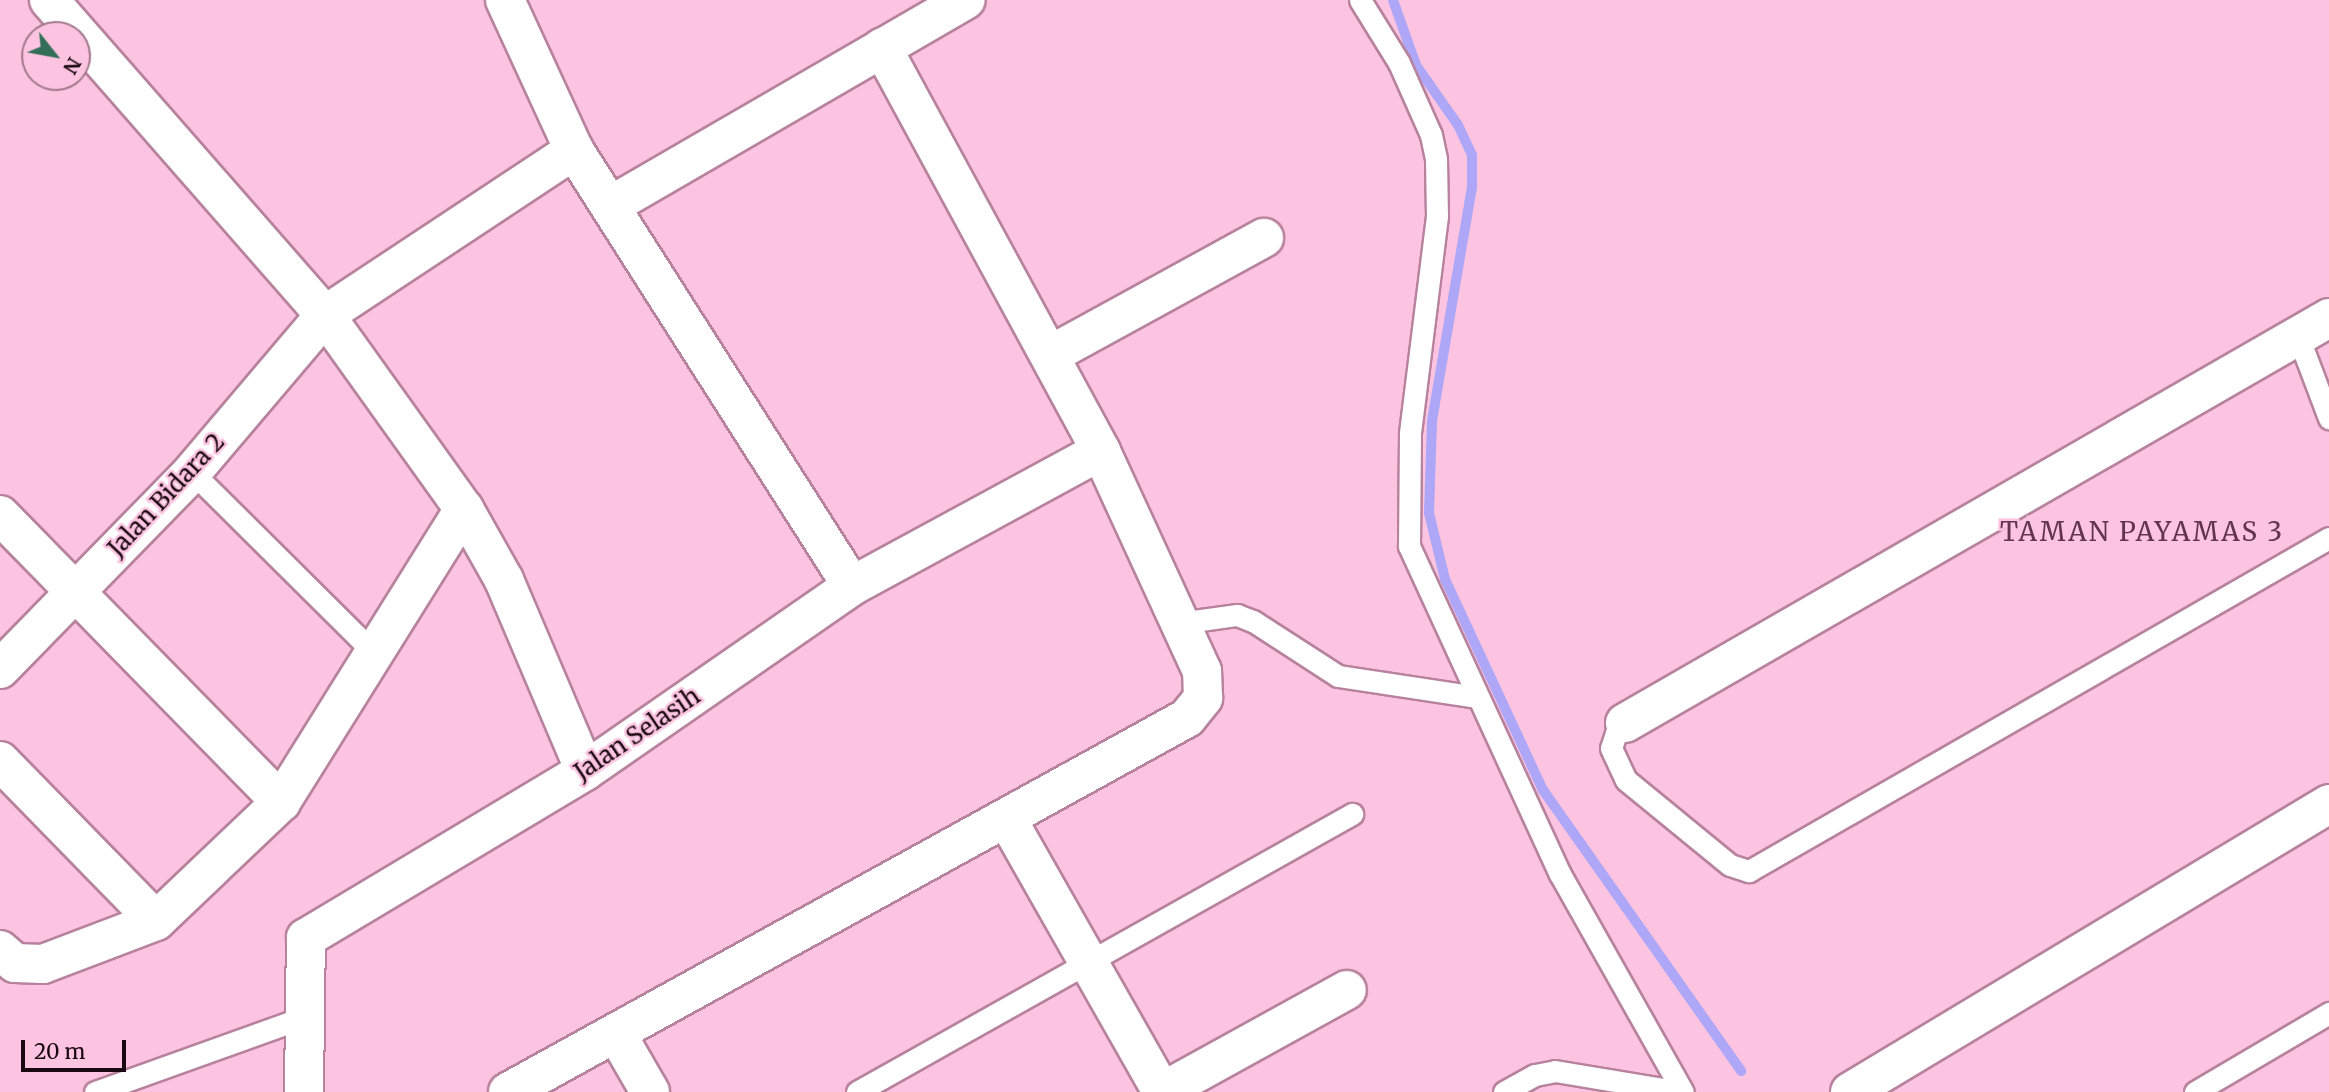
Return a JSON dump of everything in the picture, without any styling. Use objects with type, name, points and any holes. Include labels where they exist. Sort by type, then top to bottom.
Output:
[{"type":"street","points":[[49,0],[325,315],[464,509],[504,580],[585,771]]},
{"type":"street","points":[[505,0],[574,150],[852,586]]},
{"type":"street","points":[[610,206],[966,0]]},
{"type":"street","points":[[508,1092],[1007,819],[1197,710],[1205,684],[1101,451],[882,48]]},
{"type":"street","name":"Jalan Bidara 2","points":[[0,669],[192,472],[325,315],[574,150]]},
{"type":"street","points":[[1049,355],[1264,238]]},
{"type":"street","points":[[1625,723],[2314,327]]},
{"type":"street","name":"Jalan Selasih","points":[[304,1092],[306,938],[585,771],[852,586],[1101,451]]},
{"type":"street","points":[[0,950],[15,963],[43,964],[156,921],[281,802],[464,509]]},
{"type":"street","points":[[0,515],[281,802]]},
{"type":"street","points":[[0,761],[156,921]]},
{"type":"street","points":[[1850,1092],[1889,1082],[2329,804]]},
{"type":"street","points":[[1007,819],[1162,1092],[1347,990]]},
{"type":"street","points":[[617,1033],[650,1092]]},
{"type":"lane","points":[[1360,0],[1399,63],[1431,135],[1436,159],[1437,216],[1410,434],[1409,546],[1560,874],[1682,1092]]},
{"type":"lane","points":[[2314,327],[2329,418]]},
{"type":"lane","points":[[192,472],[373,652]]},
{"type":"lane","points":[[1625,723],[1612,739],[1611,748],[1626,780],[1730,865],[1749,871],[2329,538]]},
{"type":"lane","points":[[1179,623],[1237,615],[1253,621],[1338,676],[1477,697]]},
{"type":"lane","points":[[857,1092],[1352,814]]},
{"type":"lane","points":[[2195,1092],[2329,1013]]},
{"type":"lane","points":[[96,1092],[307,1016]]},
{"type":"lane","points":[[1504,1092],[1535,1075],[1555,1071],[1682,1092]]},
{"type":"waterway","points":[[1393,0],[1416,65],[1458,125],[1472,155],[1472,187],[1432,422],[1429,513],[1445,579],[1543,790],[1741,1071]]},
{"type":"district","name":"TAMAN PAYAMAS 3","points":[[2142,532]]}]
